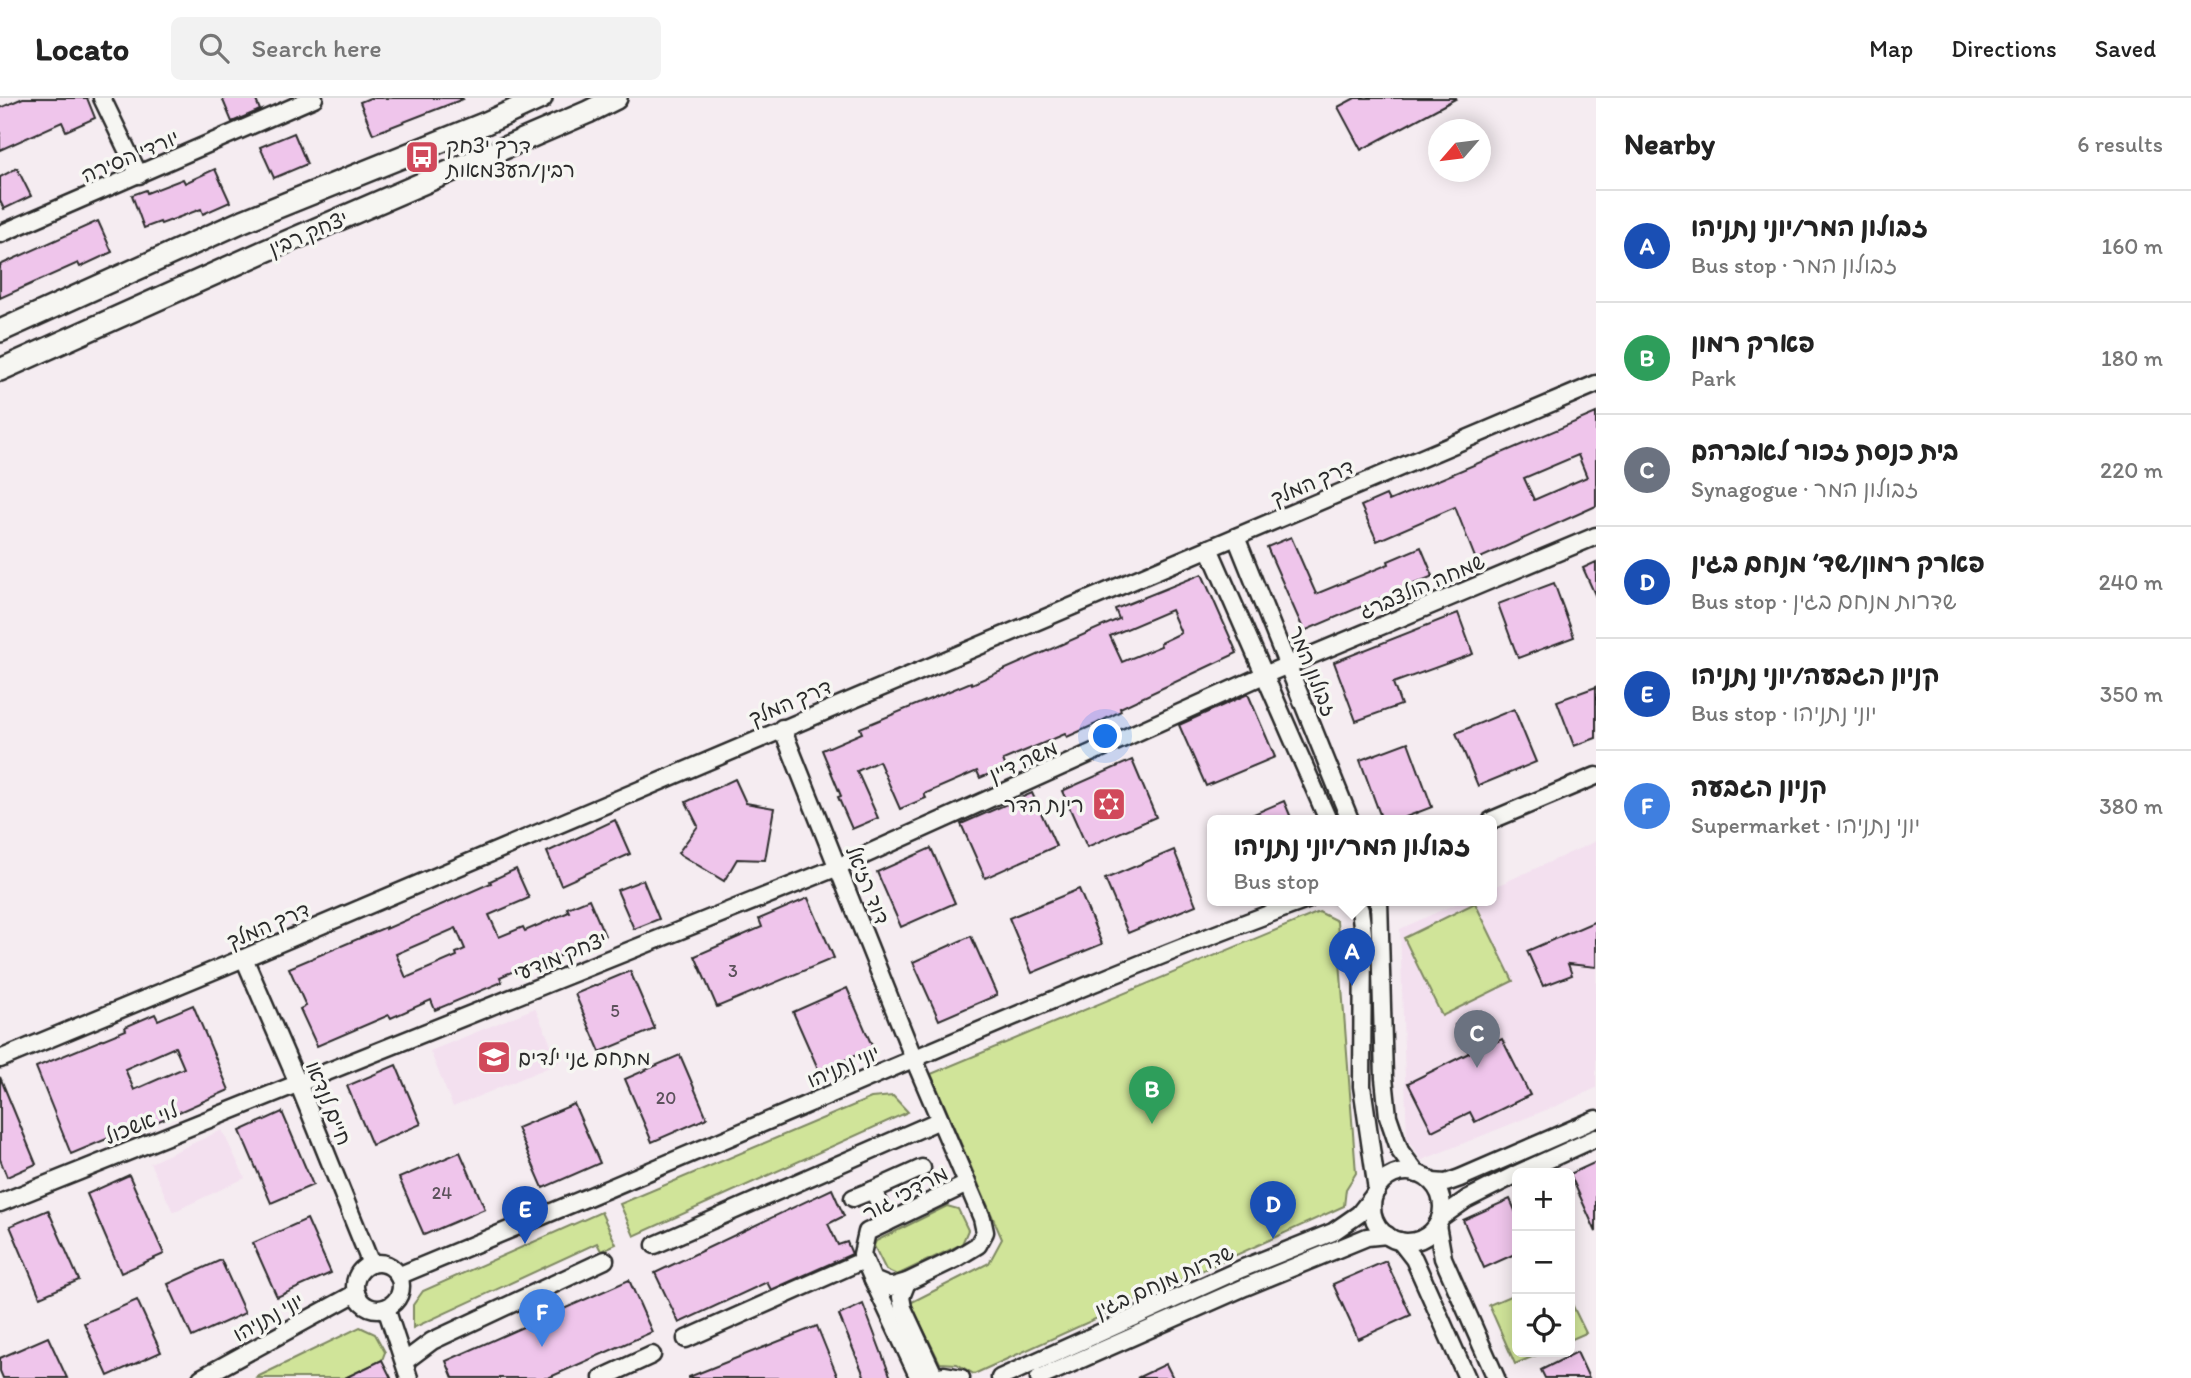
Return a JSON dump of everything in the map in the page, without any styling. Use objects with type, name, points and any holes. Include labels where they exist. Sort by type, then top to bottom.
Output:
[{"type":"main road","points":[[486,123],[516,98]]},
{"type":"main road","name":"יצחק רבין","points":[[0,331],[243,221],[486,123],[541,98]]},
{"type":"main road","name":"יצחק רבין","points":[[0,370],[617,98]]},
{"type":"street","points":[[102,98],[139,175]]},
{"type":"street","name":"יורדי הסירה","points":[[0,234],[314,98]]},
{"type":"street","name":"דרך המלך","points":[[0,1059],[1596,384]]},
{"type":"street","name":"שמחה הולצברג","points":[[1264,675],[1596,536]]},
{"type":"street","name":"זבולון המר","points":[[1236,537],[1348,815]]},
{"type":"street","points":[[1209,548],[1326,815]]},
{"type":"street","name":"משה דיין","points":[[838,867],[1264,675]]},
{"type":"street","name":"דוד רזיאל","points":[[782,728],[914,1059]]},
{"type":"street","points":[[1497,818],[1596,776]]},
{"type":"street","name":"יצחק מודעי","points":[[298,1083],[838,867]]},
{"type":"street","name":"יוני נתניהו","points":[[398,1276],[1219,932],[1290,906]]},
{"type":"street","points":[[1358,906],[1363,933],[1362,1086],[1375,1193]]},
{"type":"street","points":[[1379,906],[1384,1078],[1388,1116],[1400,1151],[1438,1192],[1442,1203],[1438,1222],[1432,1232],[1417,1240],[1393,1238]]},
{"type":"street","name":"חיים לנדאו","points":[[244,958],[371,1264]]},
{"type":"street","name":"מרדכי גור","points":[[907,1282],[978,1245],[985,1232],[982,1218],[914,1059]]},
{"type":"street","name":"לוי אשכול","points":[[0,1203],[298,1083]]},
{"type":"street","points":[[1467,1378],[1414,1259],[1376,1222],[1372,1204],[1375,1193],[1384,1181],[1394,1174],[1405,1172],[1438,1184],[1460,1178],[1596,1119]]},
{"type":"street","points":[[655,1245],[940,1121]]},
{"type":"street","points":[[1531,1168],[1596,1138]]},
{"type":"street","points":[[853,1198],[922,1168]]},
{"type":"street","points":[[1438,1222],[1467,1199],[1512,1177]]},
{"type":"street","name":"מרדכי גור","points":[[864,1259],[862,1254],[867,1232],[967,1184]]},
{"type":"street","points":[[873,1190],[888,1222]]},
{"type":"street","name":"שדרות מנחם בגין","points":[[1000,1378],[1241,1269],[1333,1232],[1359,1214],[1375,1193]]},
{"type":"street","points":[[1438,1222],[1443,1258],[1496,1378]]},
{"type":"street","name":"שדרות מנחם בגין","points":[[1039,1378],[1256,1282],[1367,1237],[1393,1238]]},
{"type":"street","points":[[686,1339],[864,1259],[873,1280],[929,1378]]},
{"type":"street","points":[[404,1362],[432,1341],[605,1260]]},
{"type":"street","points":[[371,1264],[387,1265],[398,1276],[401,1290],[398,1298],[386,1308],[373,1309],[366,1306],[356,1293],[359,1274],[371,1264]]},
{"type":"street","points":[[873,1280],[890,1287],[907,1282]]},
{"type":"street","points":[[907,1282],[901,1297],[903,1308],[929,1378]]},
{"type":"street","name":"יוני נתניהו","points":[[201,1378],[356,1293]]},
{"type":"street","points":[[386,1308],[409,1378]]},
{"type":"street","points":[[602,1378],[652,1355]]},
{"type":"street","points":[[929,1378],[944,1375],[961,1378]]},
{"type":"shaded area","points":[[1596,841],[1596,1088],[1422,1160],[1407,1140],[1400,929],[1451,906],[1497,906],[1497,886]]},
{"type":"shaded area","name":"מתחם גני ילדים","points":[[535,1008],[559,1063],[453,1107],[430,1051]]},
{"type":"shaded area","points":[[222,1130],[245,1178],[173,1212],[150,1163]]},
{"type":"green space","points":[[1469,906],[1476,906],[1513,981],[1442,1016],[1404,938]]},
{"type":"green space","points":[[1319,912],[1337,921],[1356,1173],[1346,1189],[1344,1206],[974,1374],[957,1364],[940,1363],[910,1303],[989,1263],[1002,1239],[931,1074]]},
{"type":"green space","points":[[893,1096],[908,1112],[634,1236],[620,1204],[871,1098]]},
{"type":"green space","points":[[947,1206],[958,1209],[968,1230],[962,1244],[897,1275],[886,1270],[874,1246],[876,1241]]},
{"type":"green space","points":[[601,1212],[616,1244],[601,1251],[597,1243],[413,1328],[413,1305],[423,1291]]},
{"type":"green space","points":[[1512,1295],[1512,1357],[1532,1357],[1515,1364],[1489,1305]]},
{"type":"green space","points":[[1575,1310],[1586,1333],[1575,1338]]},
{"type":"green space","points":[[360,1327],[375,1334],[385,1352],[382,1360],[345,1378],[255,1378]]},
{"type":"building","points":[[23,98],[87,98],[95,118],[66,131],[62,122],[0,150],[0,108]]},
{"type":"building","points":[[222,98],[255,98],[260,110],[232,122]]},
{"type":"building","points":[[370,98],[463,99],[373,134],[360,102]]},
{"type":"building","points":[[1355,98],[1457,98],[1361,150],[1338,107]]},
{"type":"building","points":[[294,133],[307,164],[274,178],[260,147]]},
{"type":"building","points":[[17,168],[31,196],[4,209],[0,201],[0,177]]},
{"type":"building","points":[[215,169],[230,202],[203,214],[201,209],[144,228],[132,195],[146,190],[147,193],[183,179],[185,183]]},
{"type":"building","points":[[98,221],[112,252],[80,267],[78,263],[0,298],[0,265]]},
{"type":"building","points":[[1596,413],[1596,506],[1476,560],[1455,507],[1377,541],[1361,506],[1386,495],[1389,501]],"holes":[[[1578,455],[1587,477],[1534,500],[1524,478]]]},
{"type":"building","points":[[1291,537],[1316,594],[1389,564],[1388,561],[1421,547],[1433,576],[1304,631],[1267,547]]},
{"type":"building","points":[[1596,562],[1596,597],[1583,568]]},
{"type":"building","points":[[1202,574],[1237,653],[1120,708],[1121,711],[1096,724],[1003,760],[1006,767],[980,778],[977,771],[924,794],[926,798],[900,809],[879,761],[857,771],[878,818],[852,829],[822,750],[862,733],[860,728],[971,682],[972,684],[1119,619],[1115,609]],"holes":[[[1171,610],[1181,633],[1160,643],[1161,646],[1122,662],[1110,636]]]},
{"type":"building","points":[[1554,583],[1574,637],[1518,658],[1498,604]]},
{"type":"building","points":[[1458,613],[1473,654],[1393,683],[1401,705],[1356,721],[1334,662]]},
{"type":"building","points":[[1596,687],[1596,738],[1574,746],[1557,701]]},
{"type":"building","points":[[1248,694],[1275,757],[1206,786],[1179,725]]},
{"type":"building","points":[[1514,709],[1536,762],[1478,786],[1456,733]]},
{"type":"building","points":[[1408,742],[1432,807],[1411,815],[1380,815],[1360,760]]},
{"type":"building","name":"רינת הדר","points":[[1132,760],[1156,817],[1087,847],[1062,791]]},
{"type":"building","points":[[735,779],[746,803],[774,808],[765,860],[737,859],[724,881],[678,853],[698,826],[686,802]]},
{"type":"building","points":[[1032,793],[1056,846],[985,878],[961,824]]},
{"type":"building","points":[[1284,801],[1290,815],[1252,815]]},
{"type":"building","points":[[615,820],[630,854],[561,885],[547,852]]},
{"type":"building","points":[[931,848],[955,903],[901,927],[877,872]]},
{"type":"building","points":[[1174,850],[1196,905],[1128,933],[1105,879]]},
{"type":"building","points":[[516,869],[529,898],[489,915],[499,937],[523,927],[525,931],[569,912],[567,908],[589,899],[605,936],[550,960],[548,956],[500,977],[502,982],[435,1010],[431,1000],[317,1046],[300,1009],[306,1006],[289,968],[386,929],[491,883],[490,881]],"holes":[[[456,928],[465,949],[456,953],[457,956],[406,978],[396,954]]]},
{"type":"building","points":[[643,880],[659,919],[634,929],[617,890]]},
{"type":"building","points":[[1079,889],[1102,944],[1032,973],[1009,918]]},
{"type":"building","points":[[808,898],[834,958],[717,1007],[695,956],[762,927],[759,919]]},
{"type":"building","points":[[1596,921],[1596,967],[1568,964],[1572,975],[1543,986],[1527,951]]},
{"type":"building","points":[[971,936],[997,995],[939,1020],[913,962]]},
{"type":"building","points":[[630,971],[655,1029],[600,1052],[575,994]]},
{"type":"building","points":[[847,988],[873,1048],[819,1071],[793,1012]]},
{"type":"building","points":[[193,1005],[229,1090],[118,1139],[116,1135],[71,1154],[36,1067],[126,1030],[125,1027],[155,1014],[158,1020]],"holes":[[[175,1047],[184,1068],[134,1090],[125,1069]]]},
{"type":"building","points":[[1481,1011],[1496,1042],[1502,1039],[1530,1095],[1475,1122],[1470,1112],[1432,1131],[1408,1083],[1469,1053],[1455,1025]]},
{"type":"building","points":[[680,1055],[707,1118],[652,1142],[625,1079]]},
{"type":"building","points":[[396,1065],[421,1124],[372,1145],[347,1086]]},
{"type":"building","points":[[0,1077],[36,1164],[7,1177],[0,1159]]},
{"type":"building","points":[[574,1104],[600,1163],[543,1188],[517,1128]]},
{"type":"building","points":[[282,1112],[313,1185],[271,1203],[240,1131]]},
{"type":"building","points":[[460,1152],[485,1209],[424,1235],[399,1178]]},
{"type":"building","points":[[1596,1162],[1596,1232],[1575,1185],[1575,1172]]},
{"type":"building","points":[[129,1175],[164,1254],[121,1273],[87,1194]]},
{"type":"building","points":[[832,1189],[844,1216],[828,1224],[838,1245],[847,1242],[852,1254],[771,1290],[767,1282],[679,1323],[655,1273]]},
{"type":"building","points":[[1510,1199],[1512,1255],[1484,1268],[1463,1220]]},
{"type":"building","points":[[48,1210],[79,1280],[40,1297],[10,1226]]},
{"type":"building","points":[[307,1219],[331,1273],[277,1297],[253,1243]]},
{"type":"building","points":[[221,1260],[245,1313],[192,1337],[168,1284]]},
{"type":"building","points":[[1386,1261],[1411,1315],[1358,1339],[1333,1284]]},
{"type":"building","points":[[629,1280],[652,1332],[548,1378],[453,1378],[446,1361]]},
{"type":"building","points":[[137,1300],[161,1352],[108,1376],[84,1323]]},
{"type":"building","points":[[863,1304],[891,1378],[865,1378],[839,1315]]},
{"type":"building","points":[[817,1326],[838,1378],[689,1378],[689,1377]]},
{"type":"building","points":[[48,1337],[67,1378],[3,1378],[0,1358]]},
{"type":"building","points":[[1577,1352],[1589,1378],[1545,1378],[1541,1370],[1567,1357],[1575,1357]]},
{"type":"building","points":[[382,1360],[391,1378],[345,1378]]},
{"type":"building","points":[[1166,1364],[1173,1378],[1137,1378]]},
{"type":"place","name":"דרך יצחק רבין/העצמאות","points":[[422,157]]},
{"type":"place","name":"רינת הדר","points":[[1109,804]]},
{"type":"place","name":"זבולון המר/יוני נתניהו","points":[[1352,986]]},
{"type":"place","name":"מתחם גני ילדים","points":[[494,1057]]},
{"type":"place","name":"בית כנסת זכור לאברהם","points":[[1477,1068]]},
{"type":"place","name":"פארק רמון","points":[[1152,1124]]},
{"type":"place","name":"פארק רמון/שד׳ מנחם בגין","points":[[1273,1239]]},
{"type":"place","name":"קניון הגבעה/יוני נתניהו","points":[[525,1244]]},
{"type":"place","name":"קניון הגבעה","points":[[542,1347]]}]
